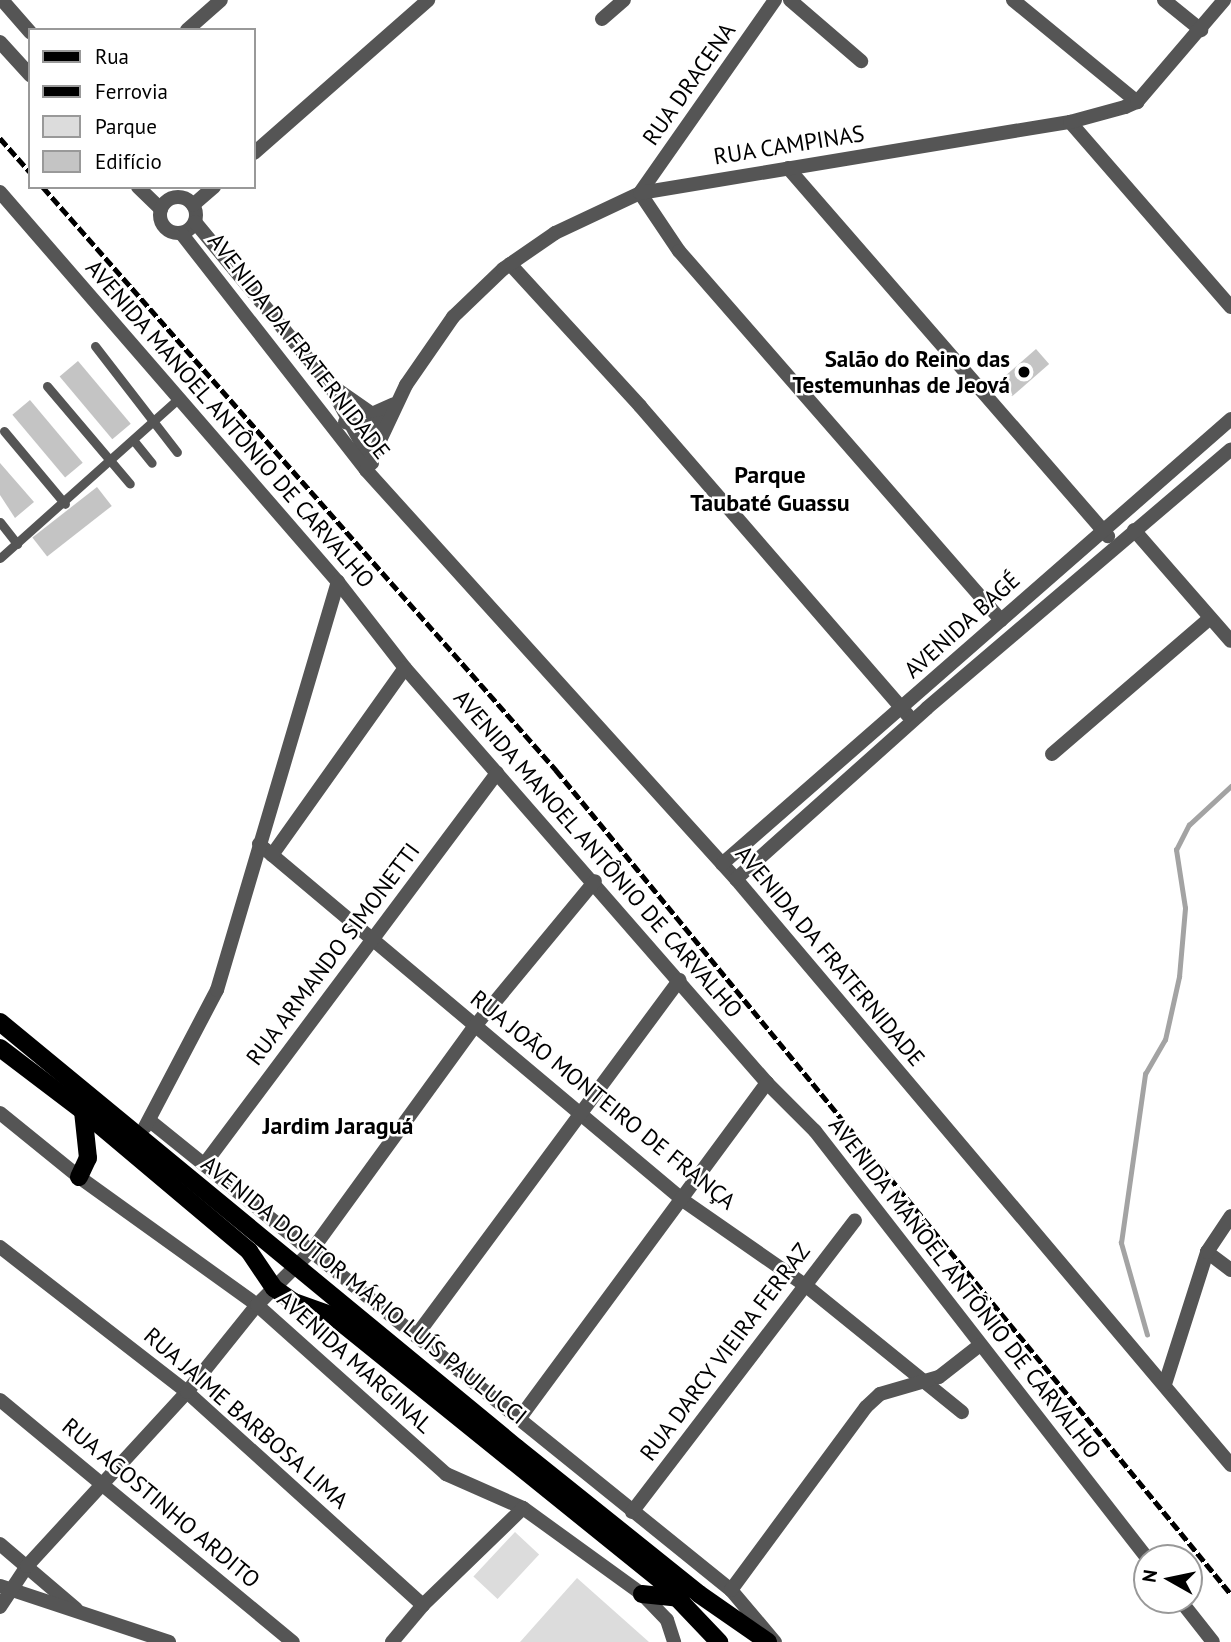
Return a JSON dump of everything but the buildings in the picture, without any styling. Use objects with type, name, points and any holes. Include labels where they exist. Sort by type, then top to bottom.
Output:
[{"type":"main road","name":"AVENIDA DOUTOR MÁRIO LUÍS PAULUCCI","points":[[0,1022],[297,1266],[690,1596]]},
{"type":"main road","name":"AVENIDA DOUTOR MÁRIO LUÍS PAULUCCI","points":[[0,1048],[83,1111],[249,1251],[274,1288],[294,1302],[333,1316],[690,1596]]},
{"type":"main road","points":[[79,1177],[88,1158],[83,1111]]},
{"type":"main road","points":[[642,1594],[690,1596],[766,1641]]},
{"type":"main road","points":[[690,1596],[719,1642]]},
{"type":"street","points":[[189,28],[221,0]]},
{"type":"street","points":[[256,151],[428,0]]},
{"type":"street","points":[[601,19],[624,0]]},
{"type":"street","name":"RUA DRACENA","points":[[640,193],[775,0]]},
{"type":"street","points":[[790,0],[861,61]]},
{"type":"street","points":[[1013,0],[1137,102],[1224,0]]},
{"type":"street","points":[[1164,0],[1200,30]]},
{"type":"street","points":[[8,2],[28,29]]},
{"type":"street","points":[[0,42],[28,73]]},
{"type":"street","name":"RUA CAMPINAS","points":[[368,464],[396,403],[453,317],[510,264],[555,233],[640,193],[1070,122],[1137,102]]},
{"type":"street","points":[[1070,122],[1231,307]]},
{"type":"street","points":[[788,169],[1116,545]]},
{"type":"street","name":"AVENIDA DA FRATERNIDADE","points":[[140,189],[161,209],[165,227],[181,233],[383,486],[736,879],[1231,1465]]},
{"type":"street","points":[[161,209],[174,192],[194,205],[212,189]]},
{"type":"street","name":"AVENIDA MANOEL ANTÔNIO DE CARVALHO","points":[[0,192],[338,582],[405,668],[595,881],[767,1083],[853,1176],[980,1345],[1136,1544]]},
{"type":"street","points":[[640,193],[679,251],[1001,620]]},
{"type":"street","name":"AVENIDA DA FRATERNIDADE","points":[[194,205],[195,222],[329,384],[368,464]]},
{"type":"street","name":"AVENIDA DA FRATERNIDADE","points":[[181,233],[195,222]]},
{"type":"street","points":[[510,264],[913,722]]},
{"type":"street","points":[[289,368],[328,410],[351,426],[386,422]]},
{"type":"street","points":[[329,384],[372,414],[396,403]]},
{"type":"street","name":"AVENIDA BAGÉ","points":[[722,864],[1231,419]]},
{"type":"street","name":"AVENIDA BAGÉ","points":[[736,879],[1116,545],[1231,449]]},
{"type":"street","points":[[1134,530],[1231,641]]},
{"type":"street","points":[[138,1137],[150,1121],[217,989],[338,582]]},
{"type":"street","points":[[1052,754],[1210,618]]},
{"type":"street","points":[[272,855],[405,668]]},
{"type":"street","name":"RUA ARMANDO SIMONETTI","points":[[206,1162],[498,773]]},
{"type":"street","name":"RUA JOÃO MONTEIRO DE FRANÇA","points":[[259,844],[684,1201],[805,1285],[924,1384],[962,1412]]},
{"type":"street","points":[[0,1607],[7,1589],[27,1566],[100,1483],[187,1392],[257,1304],[313,1250],[475,1026],[595,881]]},
{"type":"street","points":[[416,1336],[578,1112],[679,980]]},
{"type":"street","points":[[520,1419],[684,1201],[767,1083]]},
{"type":"street","name":"AVENIDA MARGINAL","points":[[0,1113],[79,1177],[257,1304],[446,1474],[523,1508],[642,1594],[667,1620],[674,1642]]},
{"type":"street","points":[[150,1121],[206,1162],[416,1336],[731,1590],[766,1641]]},
{"type":"street","points":[[1165,1384],[1207,1252],[1231,1216]]},
{"type":"street","name":"RUA DARCY VIEIRA FERRAZ","points":[[632,1512],[855,1220]]},
{"type":"street","name":"RUA JAIME BARBOSA LIMA","points":[[0,1247],[187,1392],[423,1605]]},
{"type":"street","points":[[1207,1252],[1231,1270]]},
{"type":"street","points":[[731,1590],[866,1407],[880,1394],[924,1384],[980,1345]]},
{"type":"street","name":"RUA AGOSTINHO ARDITO","points":[[0,1400],[293,1642]]},
{"type":"street","points":[[393,1642],[423,1605],[523,1508]]},
{"type":"street","points":[[0,1544],[80,1613]]},
{"type":"street","points":[[7,1589],[169,1642]]},
{"type":"street","points":[[1191,1614],[1213,1642]]},
{"type":"lane","points":[[95,346],[156,420],[177,452]]},
{"type":"lane","points":[[47,386],[130,484]]},
{"type":"lane","points":[[0,558],[65,504],[179,398]]},
{"type":"lane","points":[[4,431],[65,504]]},
{"type":"lane","points":[[134,441],[152,463]]},
{"type":"lane","points":[[0,522],[17,544]]},
{"type":"green space","points":[[515,1532],[539,1555],[498,1599],[473,1577]]},
{"type":"green space","points":[[577,1578],[649,1642],[520,1642]]},
{"type":"waterway","points":[[1147,1335],[1121,1243],[1145,1074],[1165,1040],[1179,977],[1185,908],[1176,850],[1189,825],[1231,786]]},
{"type":"railway","points":[[0,138],[28,170]]},
{"type":"railway","points":[[45,189],[556,770],[1231,1594]]},
{"type":"place","name":"Salão do Reino das Testemunhas de Jeová","points":[[1024,372]]},
{"type":"district","name":"Parque Taubaté Guassu","points":[[770,489]]},
{"type":"district","name":"Jardim Jaraguá","points":[[338,1126]]}]
